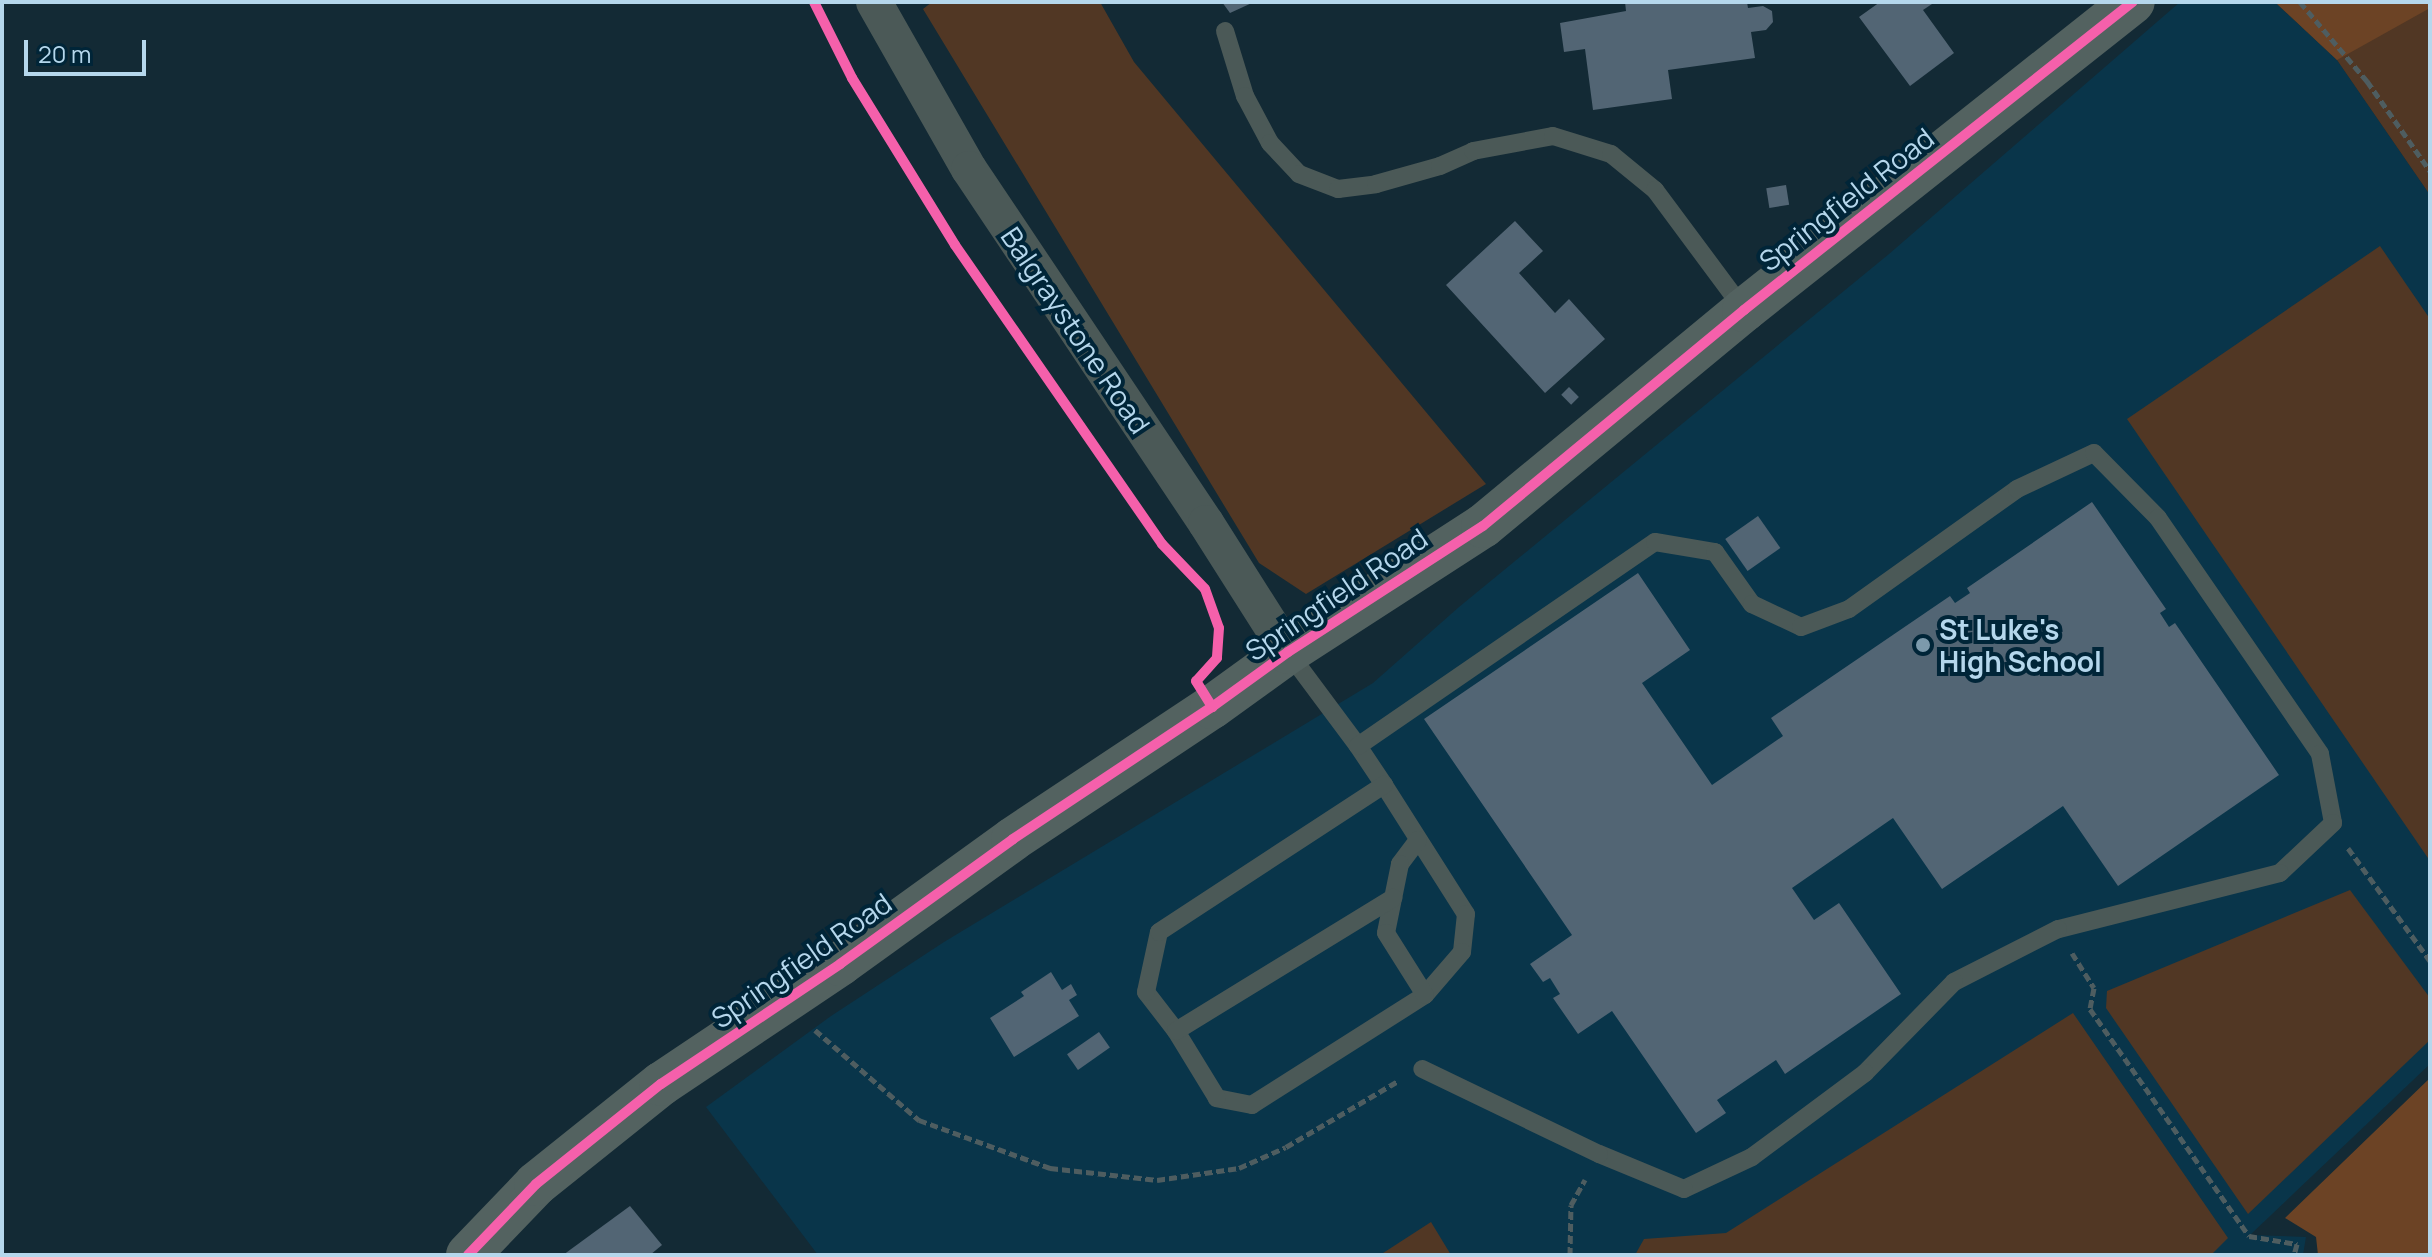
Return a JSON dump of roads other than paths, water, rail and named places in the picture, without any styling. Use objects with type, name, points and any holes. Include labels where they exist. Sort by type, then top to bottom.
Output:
[{"type":"street","name":"Balgraystone Road","points":[[874,2],[969,169],[1206,523],[1288,652]]},
{"type":"street","name":"Springfield Road","points":[[468,1255],[536,1184],[661,1084],[1288,652],[1483,526],[1744,310],[2133,2]]},
{"type":"lane","points":[[1225,31],[1245,96],[1270,143],[1299,174],[1338,189],[1376,184],[1440,166],[1473,151],[1553,136],[1611,154],[1655,190],[1744,310]]},
{"type":"lane","points":[[1358,746],[1655,542],[1715,552],[1752,604],[1801,627],[1849,609],[2017,489],[2094,453],[2158,518],[2320,754],[2333,823],[2280,873],[2058,929],[1954,982],[1865,1073],[1752,1157],[1684,1189],[1599,1154],[1422,1069]]},
{"type":"lane","points":[[1288,652],[1358,746],[1384,785],[1466,914],[1462,952],[1425,995],[1252,1105],[1217,1098],[1176,1031],[1146,992],[1159,932],[1384,785]]},
{"type":"lane","points":[[1418,840],[1400,864],[1386,933],[1425,995]]},
{"type":"lane","points":[[1176,1031],[1393,898]]},
{"type":"place","name":"St Luke's High School","points":[[1923,645]]}]
